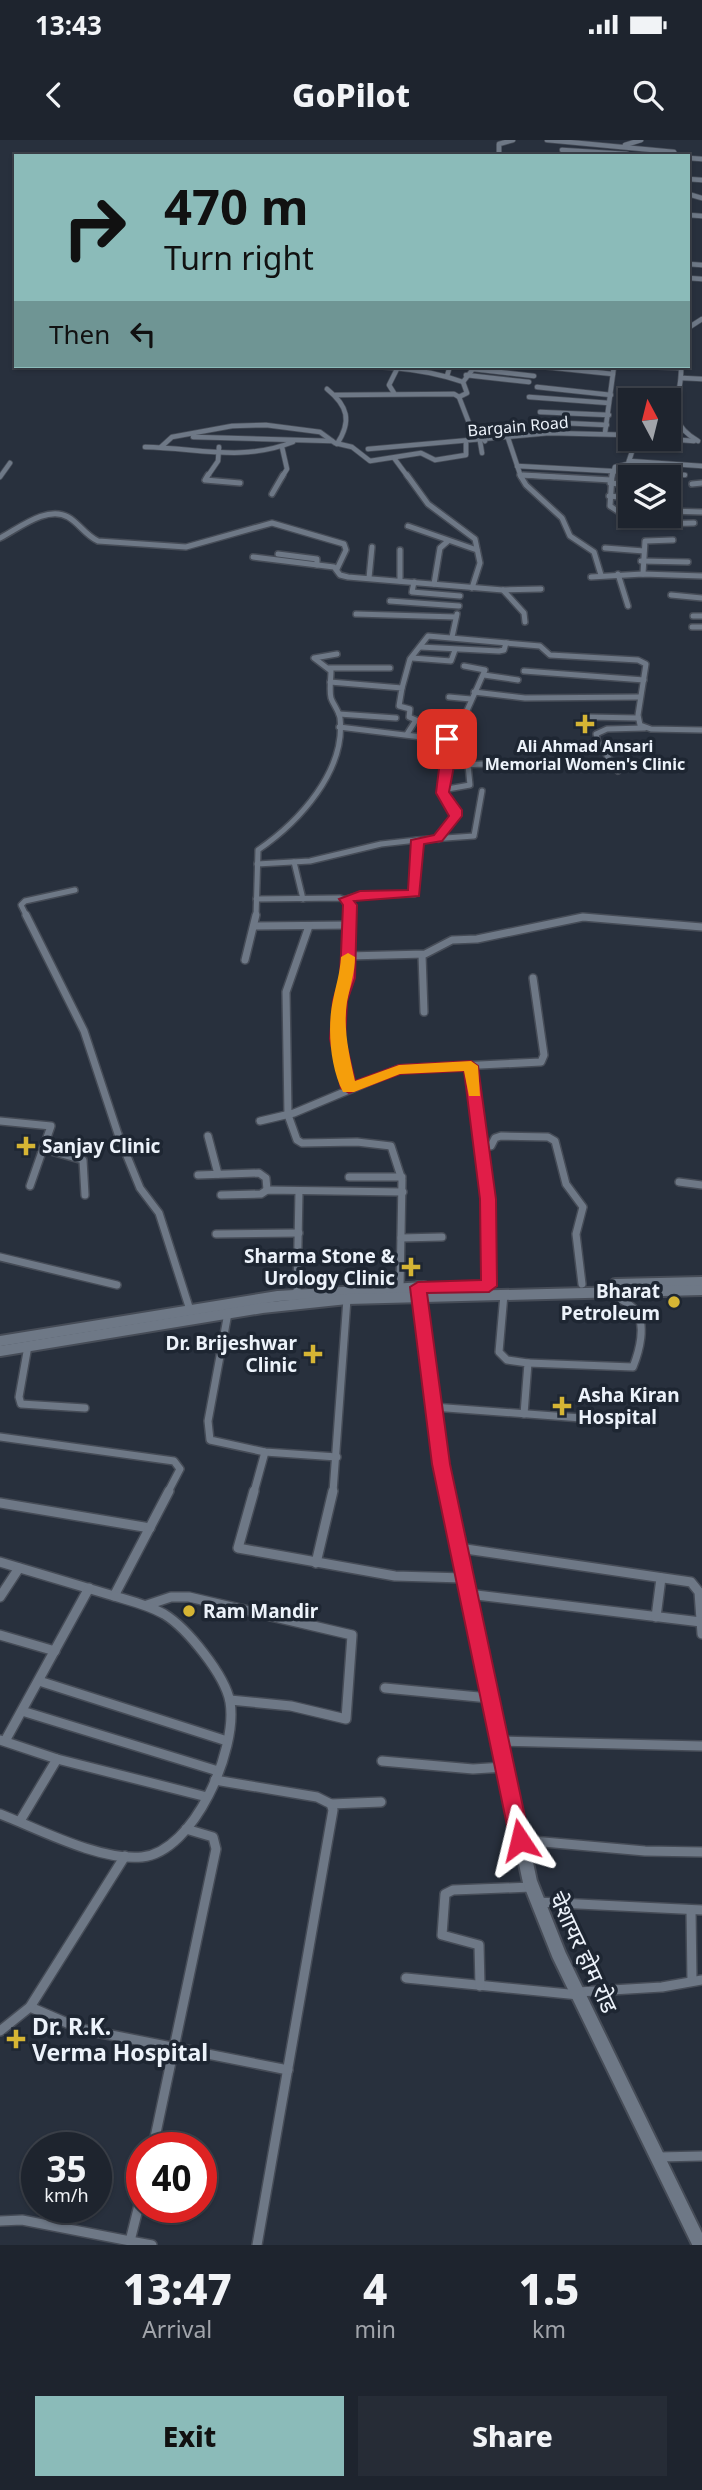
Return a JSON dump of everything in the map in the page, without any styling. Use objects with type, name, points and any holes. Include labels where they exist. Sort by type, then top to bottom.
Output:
[{"type":"main road","points":[[0,1351],[228,1313],[419,1291],[489,1286],[702,1282]]},
{"type":"main road","points":[[0,1341],[297,1294],[400,1288],[504,1293],[702,1290]]},
{"type":"main road","name":"चेशायर होम रोड","points":[[419,1291],[432,1407],[458,1548],[531,1887],[578,1993],[700,2245]]},
{"type":"street","points":[[499,154],[499,144],[513,140]]},
{"type":"street","points":[[547,140],[676,154]]},
{"type":"street","points":[[595,154],[606,153],[641,140]]},
{"type":"street","points":[[565,142],[561,153],[627,154]]},
{"type":"street","points":[[390,368],[447,376],[463,382],[468,392],[459,397]]},
{"type":"street","points":[[447,376],[449,368]]},
{"type":"street","points":[[555,368],[613,374]]},
{"type":"street","points":[[606,433],[614,368]]},
{"type":"street","points":[[678,388],[682,378],[681,368]]},
{"type":"street","points":[[394,393],[388,385],[397,369]]},
{"type":"street","points":[[463,382],[473,369],[534,376]]},
{"type":"street","points":[[466,375],[529,382]]},
{"type":"street","points":[[682,378],[702,379]]},
{"type":"street","points":[[537,387],[610,399]]},
{"type":"street","points":[[327,389],[346,407],[350,419],[335,442]]},
{"type":"street","points":[[547,392],[610,399]]},
{"type":"street","points":[[335,395],[454,394],[459,397],[469,423],[483,441],[482,453]]},
{"type":"street","points":[[528,397],[610,399]]},
{"type":"street","points":[[540,412],[609,415]]},
{"type":"street","points":[[541,422],[607,425]]},
{"type":"street","points":[[161,447],[167,439],[254,425],[315,430],[335,442]]},
{"type":"street","points":[[681,428],[700,441]]},
{"type":"street","name":"Bargain Road","points":[[368,449],[466,443],[549,433],[618,434]]},
{"type":"street","points":[[186,435],[219,439],[293,442],[313,439],[335,442],[352,447],[370,461],[421,453],[436,460],[461,458],[466,455],[466,443]]},
{"type":"street","points":[[508,438],[526,485],[562,518],[570,536],[593,552],[601,575]]},
{"type":"street","points":[[219,439],[218,461],[205,480],[240,483]]},
{"type":"street","points":[[681,440],[700,441]]},
{"type":"street","points":[[145,447],[257,453],[293,442]]},
{"type":"street","points":[[272,494],[287,469],[282,447]]},
{"type":"street","points":[[618,511],[610,506],[610,482],[617,465],[627,465],[632,452]]},
{"type":"street","points":[[394,458],[428,504],[473,536],[480,563],[472,588]]},
{"type":"street","points":[[629,461],[702,467]]},
{"type":"street","points":[[0,477],[10,463]]},
{"type":"street","points":[[517,466],[685,475]]},
{"type":"street","points":[[520,475],[618,483]]},
{"type":"street","points":[[692,484],[702,483]]},
{"type":"street","points":[[608,496],[618,497]]},
{"type":"street","points":[[681,512],[702,512]]},
{"type":"street","points":[[0,538],[50,513],[66,516],[85,535],[98,541],[145,542],[171,548],[195,545],[243,528],[272,523],[344,544],[346,550],[337,569]]},
{"type":"street","points":[[681,522],[694,523]]},
{"type":"street","points":[[408,526],[477,551]]},
{"type":"street","points":[[643,574],[641,561],[646,540],[673,540]]},
{"type":"street","points":[[435,584],[440,548],[448,541]]},
{"type":"street","points":[[369,578],[372,547]]},
{"type":"street","points":[[605,548],[644,551]]},
{"type":"street","points":[[400,550],[400,581]]},
{"type":"street","points":[[278,554],[317,559],[317,565]]},
{"type":"street","points":[[253,557],[337,569],[344,577],[503,590],[541,589]]},
{"type":"street","points":[[641,561],[688,562]]},
{"type":"street","points":[[618,574],[628,606]]},
{"type":"street","points":[[591,577],[618,574],[702,576]]},
{"type":"street","points":[[414,582],[411,591],[414,592],[460,596]]},
{"type":"street","points":[[452,637],[462,587]]},
{"type":"street","points":[[503,590],[524,612],[525,622]]},
{"type":"street","points":[[671,595],[702,598]]},
{"type":"street","points":[[390,601],[458,606]]},
{"type":"street","points":[[356,614],[456,617]]},
{"type":"street","points":[[693,616],[702,616]]},
{"type":"street","points":[[692,627],[702,627]]},
{"type":"street","points":[[407,734],[416,720],[409,717],[410,709],[399,706],[404,673],[428,636],[543,647],[545,653],[550,655],[642,661],[646,664],[638,718],[645,728]]},
{"type":"street","points":[[420,647],[503,651],[506,643]]},
{"type":"street","points":[[412,658],[451,661],[455,649]]},
{"type":"street","points":[[337,654],[314,656],[329,668],[390,668]]},
{"type":"street","points":[[339,727],[447,739],[466,736],[464,716],[484,675],[484,668],[464,666]]},
{"type":"street","points":[[363,667],[364,684]]},
{"type":"street","points":[[244,960],[256,926],[258,850],[278,836],[318,793],[335,762],[340,714],[330,695],[329,668]]},
{"type":"street","points":[[524,671],[644,680]]},
{"type":"street","points":[[484,675],[518,680]]},
{"type":"street","points":[[330,682],[402,688]]},
{"type":"street","points":[[449,697],[639,697]]},
{"type":"street","points":[[340,714],[396,718]]},
{"type":"street","points":[[587,717],[638,718]]},
{"type":"street","points":[[618,771],[597,741],[596,734],[607,729],[702,730]]},
{"type":"street","points":[[438,839],[456,813],[442,790],[448,766],[447,739]]},
{"type":"street","points":[[442,790],[470,785],[468,765]]},
{"type":"street","points":[[448,766],[507,768]]},
{"type":"street","points":[[257,864],[294,862],[417,840],[474,836],[482,791]]},
{"type":"street","points":[[256,899],[346,899],[360,895],[414,894],[417,840]]},
{"type":"street","points":[[294,862],[303,899]]},
{"type":"street","points":[[75,890],[25,901],[21,905],[84,1031],[118,1134],[140,1188],[159,1213],[190,1310]]},
{"type":"street","points":[[346,899],[350,905],[347,978],[340,1001],[338,1039],[349,1088]]},
{"type":"street","points":[[348,956],[422,955],[452,940],[477,939],[583,917],[702,927]]},
{"type":"street","points":[[256,926],[350,925]]},
{"type":"street","points":[[309,926],[286,992],[288,1115],[297,1140],[302,1143],[388,1144],[402,1177],[400,1288]]},
{"type":"street","points":[[422,955],[424,1012]]},
{"type":"street","points":[[260,1121],[288,1115],[399,1069],[535,1063],[544,1059],[533,978]]},
{"type":"street","points":[[471,1066],[488,1199],[489,1286]]},
{"type":"street","points":[[0,1121],[50,1125],[30,1186]]},
{"type":"street","points":[[208,1136],[218,1174]]},
{"type":"street","points":[[482,1146],[491,1146],[495,1138],[501,1136],[548,1137],[555,1141],[569,1191],[583,1207],[576,1234],[582,1284]]},
{"type":"street","points":[[44,1150],[73,1155],[83,1160],[85,1195]]},
{"type":"street","points":[[198,1175],[264,1174],[267,1190]]},
{"type":"street","points":[[349,1177],[402,1177]]},
{"type":"street","points":[[679,1182],[702,1185]]},
{"type":"street","points":[[221,1195],[261,1194],[267,1190],[403,1192]]},
{"type":"street","points":[[297,1294],[299,1191]]},
{"type":"street","points":[[216,1234],[299,1233]]},
{"type":"street","points":[[401,1238],[442,1237]]},
{"type":"street","points":[[0,1257],[117,1285]]},
{"type":"street","points":[[504,1293],[499,1352],[507,1360],[632,1367],[641,1320],[635,1309],[619,1301],[612,1291]]},
{"type":"street","points":[[316,1563],[330,1512],[337,1457],[347,1299]]},
{"type":"street","points":[[228,1313],[207,1435],[218,1445],[265,1452],[337,1457]]},
{"type":"street","points":[[28,1346],[19,1397],[21,1405],[85,1408]]},
{"type":"street","points":[[524,1414],[528,1363]]},
{"type":"street","points":[[432,1407],[608,1420]]},
{"type":"street","points":[[0,1437],[178,1464],[177,1477],[114,1596]]},
{"type":"street","points":[[265,1452],[237,1548],[402,1577],[464,1578]]},
{"type":"street","points":[[0,1503],[150,1528]]},
{"type":"street","points":[[458,1548],[685,1580],[696,1586],[702,1634]]},
{"type":"street","points":[[0,1562],[147,1605],[169,1618],[213,1667],[230,1700],[231,1716],[227,1741],[216,1776],[186,1829],[168,1849],[144,1857],[125,1856],[0,1814]]},
{"type":"street","points":[[0,1597],[19,1568]]},
{"type":"street","points":[[656,1617],[661,1578]]},
{"type":"street","points":[[89,1588],[39,1681],[3,1740],[57,1759],[206,1797]]},
{"type":"street","points":[[467,1594],[701,1622]]},
{"type":"street","points":[[147,1605],[171,1597],[189,1597],[352,1634],[346,1719],[290,1706],[230,1700]]},
{"type":"street","points":[[0,1634],[55,1651]]},
{"type":"street","points":[[39,1681],[227,1741]]},
{"type":"street","points":[[385,1688],[489,1698]]},
{"type":"street","points":[[22,1711],[216,1776],[317,1797],[331,1804],[381,1802]]},
{"type":"street","points":[[499,1741],[702,1746]]},
{"type":"street","points":[[20,1821],[57,1759]]},
{"type":"street","points":[[382,1761],[474,1769],[505,1767]]},
{"type":"street","points":[[257,2245],[332,1821],[331,1804]]},
{"type":"street","points":[[156,2132],[216,1844],[213,1837],[186,1829]]},
{"type":"street","points":[[520,1840],[645,1851],[702,1852]]},
{"type":"street","points":[[0,2031],[30,2007],[125,1856]]},
{"type":"street","points":[[480,1986],[479,1945],[442,1935],[445,1894],[453,1890],[531,1887]]},
{"type":"street","points":[[406,1978],[578,1993],[662,1987],[697,1980],[696,1910],[536,1902]]},
{"type":"street","points":[[30,2007],[81,2029],[288,2070]]},
{"type":"street","points":[[659,2157],[702,2156]]},
{"type":"street","points":[[0,2221],[22,2220],[152,2245]]},
{"type":"street","points":[[130,2241],[134,2223]]},
{"type":"slow traffic","points":[[348,957],[347,978],[340,1001],[338,1039],[349,1088],[399,1069],[471,1066],[475,1093]]},
{"type":"place","name":"Ali Ahmad Ansari Memorial Women's Clinic","points":[[585,724]]},
{"type":"place","name":"Sanjay Clinic","points":[[26,1146]]},
{"type":"place","name":"Sharma Stone & Urology Clinic","points":[[411,1267]]},
{"type":"place","name":"Bharat Petroleum","points":[[674,1302]]},
{"type":"place","name":"Dr. Brijeshwar Clinic","points":[[313,1354]]},
{"type":"place","name":"Asha Kiran Hospital","points":[[562,1406]]},
{"type":"place","name":"Ram Mandir","points":[[189,1611]]},
{"type":"place","name":"Dr. R.K. Verma Hospital","points":[[16,2039]]},
{"type":"route","points":[[447,739],[448,766],[442,782],[442,793],[455,810],[456,816],[438,839],[417,840],[414,894],[353,895],[346,899],[350,905],[350,926],[347,978],[340,1001],[338,1039],[349,1088],[399,1069],[471,1066],[488,1199],[489,1286],[418,1287],[441,1464],[520,1840]]}]
